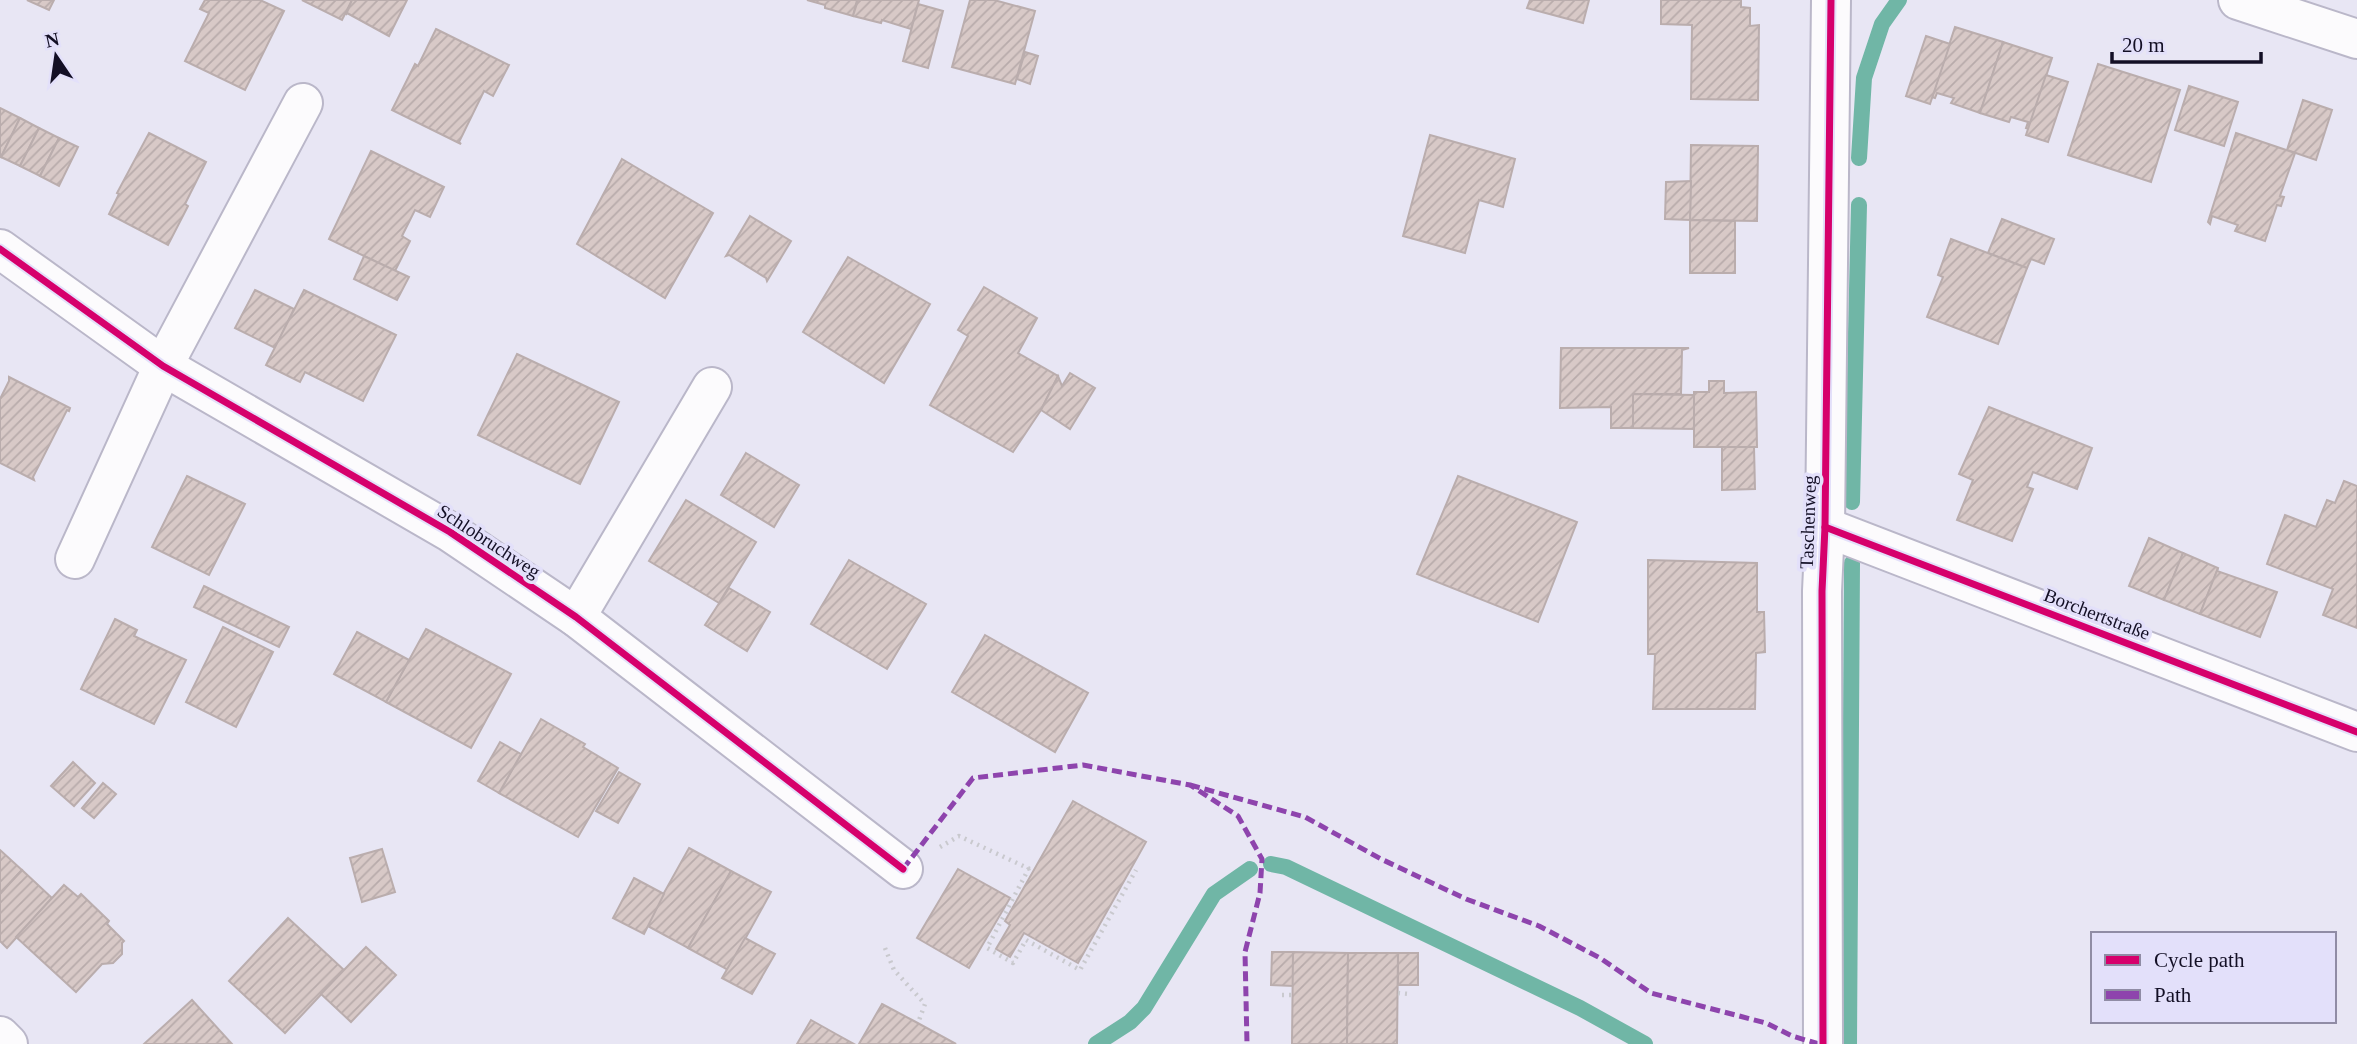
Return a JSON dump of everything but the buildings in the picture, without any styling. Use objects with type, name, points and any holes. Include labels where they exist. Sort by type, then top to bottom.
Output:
[{"type":"street","name":"Taschenweg","points":[[1823,1044],[1822,591],[1831,0]]},
{"type":"street","points":[[2238,0],[2357,39]]},
{"type":"street","points":[[75,559],[163,366],[303,103]]},
{"type":"street","name":"Schlobruchweg","points":[[0,249],[163,366],[450,532],[576,617],[903,869]]},
{"type":"street","points":[[576,617],[712,387]]},
{"type":"street","name":"Borchertstraße","points":[[1825,527],[2357,732]]},
{"type":"path","points":[[903,869],[959,836],[1032,869],[987,948],[1013,963],[1026,940],[1080,970],[1136,870]]},
{"type":"path","points":[[885,948],[894,970],[925,1004],[918,1023]]},
{"type":"path","points":[[1398,993],[1409,994]]},
{"type":"path","points":[[1282,995],[1293,995]]},
{"type":"waterway","points":[[1859,158],[1864,78],[1882,24],[1899,0]]},
{"type":"waterway","points":[[1852,502],[1859,205]]},
{"type":"waterway","points":[[1849,1044],[1852,563]]},
{"type":"waterway","points":[[1271,864],[1286,867],[1580,1008],[1645,1044]]},
{"type":"waterway","points":[[1096,1044],[1130,1022],[1144,1008],[1214,894],[1250,869]]},
{"type":"marked path","points":[[903,869],[973,778],[1083,765],[1190,785],[1238,816],[1262,859],[1260,893],[1245,952],[1247,1044]]},
{"type":"marked path","points":[[1190,785],[1305,817],[1381,859],[1466,899],[1539,926],[1600,958],[1651,993],[1766,1023],[1792,1036],[1819,1044]]},
{"type":"cycle path","points":[[1823,1044],[1822,591],[1831,0]]},
{"type":"cycle path","points":[[0,249],[163,366],[450,532],[576,617],[903,869]]},
{"type":"cycle path","points":[[1825,527],[2357,732]]}]
